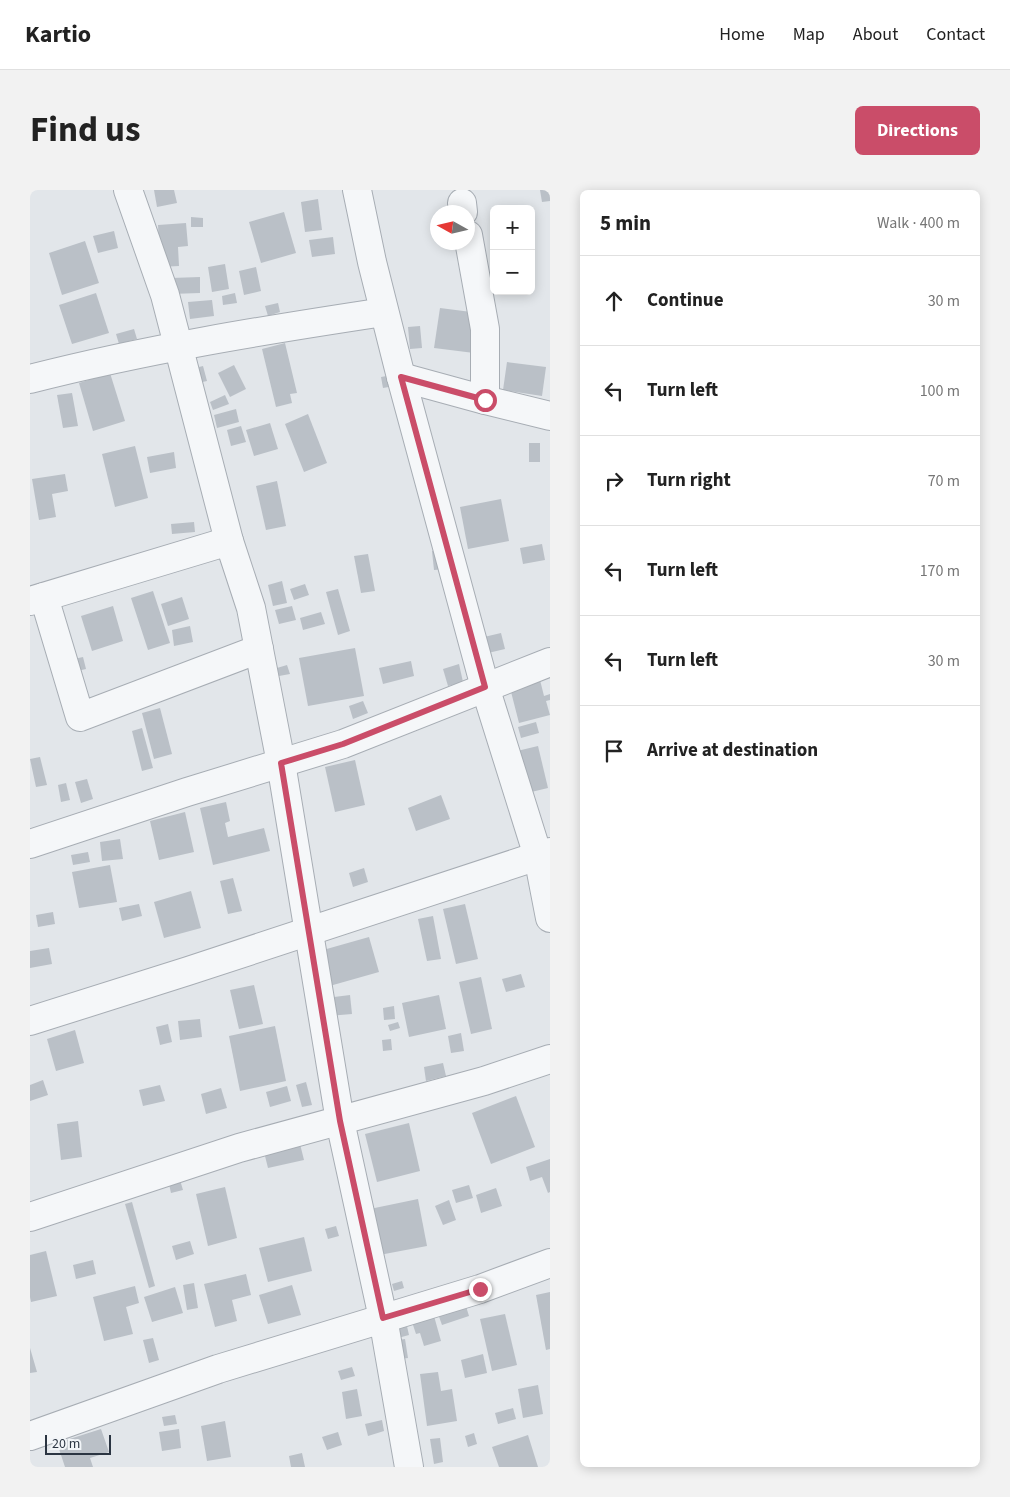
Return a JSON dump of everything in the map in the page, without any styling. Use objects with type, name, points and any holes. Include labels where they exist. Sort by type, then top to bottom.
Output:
[{"type":"street","points":[[128,190],[165,296],[228,541],[251,608],[281,763],[340,1121],[383,1318],[409,1467]]},
{"type":"street","points":[[357,190],[384,312],[485,687],[544,854],[550,918]]},
{"type":"street","points":[[471,250],[485,330],[485,400]]},
{"type":"street","points":[[30,379],[178,346],[384,312]]},
{"type":"street","points":[[401,377],[550,416]]},
{"type":"street","points":[[228,541],[37,599],[80,717],[259,649]]},
{"type":"street","points":[[30,844],[187,792],[343,744],[550,662]]},
{"type":"street","points":[[30,1021],[188,972],[544,854]]},
{"type":"street","points":[[30,1217],[239,1148],[484,1081],[550,1059]]},
{"type":"street","points":[[30,1436],[218,1369],[480,1289],[550,1263]]},
{"type":"building","points":[[154,190],[174,190],[177,203],[157,207]]},
{"type":"building","points":[[540,190],[550,190],[550,201],[542,202]]},
{"type":"building","points":[[318,199],[322,230],[305,232],[301,202]]},
{"type":"building","points":[[284,212],[296,253],[261,263],[249,222]]},
{"type":"building","points":[[191,217],[203,218],[203,227],[191,227]]},
{"type":"building","points":[[186,223],[188,246],[178,247],[179,266],[160,267],[158,225]]},
{"type":"building","points":[[114,231],[118,248],[98,253],[93,236]]},
{"type":"building","points":[[333,237],[335,254],[312,257],[309,240]]},
{"type":"building","points":[[85,241],[99,283],[62,295],[49,253]]},
{"type":"building","points":[[225,264],[229,289],[212,292],[208,267]]},
{"type":"building","points":[[256,267],[261,291],[244,295],[239,271]]},
{"type":"building","points":[[200,277],[200,293],[171,294],[171,278]]},
{"type":"building","points":[[96,293],[109,333],[72,344],[59,305]]},
{"type":"building","points":[[235,293],[237,303],[223,305],[222,296]]},
{"type":"building","points":[[212,300],[214,316],[190,319],[188,302]]},
{"type":"building","points":[[278,303],[280,312],[268,316],[265,306]]},
{"type":"building","points":[[440,308],[479,313],[474,353],[434,348]]},
{"type":"building","points":[[420,326],[422,348],[410,349],[408,327]]},
{"type":"building","points":[[134,329],[137,339],[119,344],[116,334]]},
{"type":"building","points":[[285,343],[297,393],[290,394],[292,403],[276,407],[262,349]]},
{"type":"building","points":[[507,362],[546,367],[542,396],[503,390]]},
{"type":"building","points":[[234,365],[246,389],[230,397],[218,373]]},
{"type":"building","points":[[203,366],[207,381],[198,383],[195,368]]},
{"type":"building","points":[[110,373],[125,421],[93,431],[79,383]]},
{"type":"building","points":[[398,374],[400,385],[383,388],[381,377]]},
{"type":"building","points":[[72,393],[78,426],[63,428],[57,395]]},
{"type":"building","points":[[225,395],[229,404],[213,410],[210,402]]},
{"type":"building","points":[[236,409],[239,422],[217,428],[214,415]]},
{"type":"building","points":[[308,414],[327,463],[304,472],[285,424]]},
{"type":"building","points":[[270,423],[278,449],[254,456],[246,430]]},
{"type":"building","points":[[241,426],[246,442],[231,446],[227,430]]},
{"type":"building","points":[[529,443],[540,443],[540,462],[529,462]]},
{"type":"building","points":[[135,446],[148,498],[115,507],[102,454]]},
{"type":"building","points":[[174,452],[176,468],[150,473],[147,457]]},
{"type":"building","points":[[65,474],[68,491],[52,494],[56,517],[39,520],[32,479]]},
{"type":"building","points":[[277,481],[286,526],[266,530],[256,486]]},
{"type":"building","points":[[501,499],[509,541],[468,549],[460,507]]},
{"type":"building","points":[[194,522],[195,532],[172,534],[171,524]]},
{"type":"building","points":[[542,544],[545,560],[523,564],[520,548]]},
{"type":"building","points":[[445,549],[446,569],[434,570],[432,551]]},
{"type":"building","points":[[368,554],[375,591],[361,593],[354,556]]},
{"type":"building","points":[[282,581],[287,603],[273,606],[268,585]]},
{"type":"building","points":[[305,584],[309,595],[294,600],[290,589]]},
{"type":"building","points":[[338,589],[350,631],[338,635],[326,592]]},
{"type":"building","points":[[153,591],[170,643],[148,650],[131,598]]},
{"type":"building","points":[[182,597],[189,619],[168,626],[161,604]]},
{"type":"building","points":[[113,606],[123,641],[92,651],[81,616]]},
{"type":"building","points":[[292,606],[296,620],[279,624],[275,610]]},
{"type":"building","points":[[321,612],[325,624],[303,630],[300,618]]},
{"type":"building","points":[[190,626],[193,642],[174,646],[172,630]]},
{"type":"building","points":[[501,633],[505,649],[488,653],[484,637]]},
{"type":"building","points":[[355,648],[364,696],[308,706],[299,658]]},
{"type":"building","points":[[83,657],[86,669],[77,671],[74,659]]},
{"type":"building","points":[[411,661],[414,676],[383,684],[379,668]]},
{"type":"building","points":[[459,664],[463,682],[448,686],[443,669]]},
{"type":"building","points":[[287,665],[290,674],[279,676],[277,668]]},
{"type":"building","points":[[539,676],[544,696],[550,694],[550,700],[546,701],[550,715],[519,723],[509,684]]},
{"type":"building","points":[[363,701],[368,713],[353,719],[349,706]]},
{"type":"building","points":[[160,708],[172,754],[154,759],[142,713]]},
{"type":"building","points":[[536,722],[539,733],[521,738],[518,727]]},
{"type":"building","points":[[142,728],[153,768],[142,771],[132,731]]},
{"type":"building","points":[[538,746],[548,788],[527,793],[517,751]]},
{"type":"building","points":[[40,757],[47,785],[36,787],[30,759]]},
{"type":"building","points":[[355,760],[365,805],[335,812],[325,767]]},
{"type":"building","points":[[87,779],[93,799],[81,803],[75,782]]},
{"type":"building","points":[[66,783],[70,800],[61,802],[58,785]]},
{"type":"building","points":[[441,795],[450,819],[416,831],[408,808]]},
{"type":"building","points":[[226,802],[230,821],[225,823],[228,837],[264,828],[270,851],[213,865],[200,808]]},
{"type":"building","points":[[185,812],[194,852],[159,860],[150,821]]},
{"type":"building","points":[[120,839],[123,859],[102,861],[100,842]]},
{"type":"building","points":[[88,852],[90,862],[73,865],[71,855]]},
{"type":"building","points":[[110,865],[117,902],[79,908],[72,872]]},
{"type":"building","points":[[364,868],[368,882],[353,887],[349,873]]},
{"type":"building","points":[[233,878],[242,911],[228,914],[220,881]]},
{"type":"building","points":[[191,891],[201,928],[164,938],[154,902]]},
{"type":"building","points":[[139,904],[142,916],[122,921],[119,908]]},
{"type":"building","points":[[465,904],[478,959],[456,964],[443,909]]},
{"type":"building","points":[[53,912],[55,924],[38,927],[36,915]]},
{"type":"building","points":[[433,916],[441,959],[427,961],[418,919]]},
{"type":"building","points":[[369,937],[379,972],[326,987],[316,952]]},
{"type":"building","points":[[49,948],[52,964],[30,968],[30,951]]},
{"type":"building","points":[[521,974],[525,987],[506,992],[502,979]]},
{"type":"building","points":[[481,977],[492,1029],[471,1034],[459,982]]},
{"type":"building","points":[[254,985],[263,1024],[239,1029],[230,990]]},
{"type":"building","points":[[350,995],[352,1014],[328,1016],[326,998]]},
{"type":"building","points":[[439,995],[446,1029],[409,1037],[402,1003]]},
{"type":"building","points":[[394,1006],[395,1019],[384,1020],[383,1008]]},
{"type":"building","points":[[200,1019],[202,1037],[180,1040],[178,1021]]},
{"type":"building","points":[[398,1022],[400,1028],[390,1031],[388,1025]]},
{"type":"building","points":[[168,1024],[172,1042],[160,1045],[156,1027]]},
{"type":"building","points":[[275,1026],[286,1081],[240,1091],[229,1036]]},
{"type":"building","points":[[75,1030],[84,1063],[56,1071],[47,1039]]},
{"type":"building","points":[[461,1033],[464,1051],[451,1053],[448,1036]]},
{"type":"building","points":[[391,1039],[392,1050],[383,1051],[382,1040]]},
{"type":"building","points":[[443,1063],[446,1076],[426,1081],[424,1067]]},
{"type":"building","points":[[43,1080],[48,1095],[30,1101],[30,1085]]},
{"type":"building","points":[[306,1082],[312,1105],[302,1107],[296,1085]]},
{"type":"building","points":[[160,1085],[165,1101],[143,1106],[139,1090]]},
{"type":"building","points":[[287,1086],[291,1101],[270,1107],[266,1092]]},
{"type":"building","points":[[221,1088],[227,1108],[206,1114],[201,1094]]},
{"type":"building","points":[[516,1096],[535,1147],[491,1164],[472,1113]]},
{"type":"building","points":[[78,1121],[82,1157],[61,1160],[57,1124]]},
{"type":"building","points":[[409,1123],[420,1171],[377,1182],[365,1134]]},
{"type":"building","points":[[300,1144],[304,1160],[268,1168],[264,1152]]},
{"type":"building","points":[[550,1159],[550,1192],[548,1193],[542,1177],[530,1181],[526,1167]]},
{"type":"building","points":[[180,1180],[183,1190],[171,1193],[169,1184]]},
{"type":"building","points":[[469,1185],[473,1198],[456,1203],[452,1190]]},
{"type":"building","points":[[225,1187],[237,1238],[208,1246],[196,1194]]},
{"type":"building","points":[[496,1188],[502,1206],[481,1213],[476,1195]]},
{"type":"building","points":[[418,1199],[427,1246],[374,1256],[365,1210]]},
{"type":"building","points":[[449,1200],[456,1220],[443,1225],[435,1206]]},
{"type":"building","points":[[132,1202],[155,1286],[149,1288],[125,1204]]},
{"type":"building","points":[[336,1226],[339,1236],[328,1239],[325,1229]]},
{"type":"building","points":[[304,1237],[312,1271],[268,1282],[259,1248]]},
{"type":"building","points":[[190,1241],[194,1254],[176,1260],[172,1246]]},
{"type":"building","points":[[46,1251],[57,1296],[31,1302],[30,1255]]},
{"type":"building","points":[[93,1260],[96,1274],[76,1279],[73,1265]]},
{"type":"building","points":[[246,1274],[251,1295],[232,1300],[237,1321],[215,1327],[204,1284]]},
{"type":"building","points":[[402,1281],[404,1288],[394,1291],[392,1284]]},
{"type":"building","points":[[194,1283],[198,1308],[187,1310],[183,1285]]},
{"type":"building","points":[[292,1285],[301,1315],[268,1324],[259,1295]]},
{"type":"building","points":[[135,1286],[139,1303],[126,1307],[133,1334],[104,1341],[93,1297]]},
{"type":"building","points":[[175,1287],[183,1313],[152,1322],[144,1297]]},
{"type":"building","points":[[550,1292],[550,1349],[546,1350],[536,1295]]},
{"type":"building","points":[[465,1303],[469,1316],[442,1325],[437,1311]]},
{"type":"building","points":[[505,1314],[517,1365],[492,1371],[480,1319]]},
{"type":"building","points":[[434,1316],[441,1341],[424,1346],[420,1333],[416,1334],[412,1322]]},
{"type":"building","points":[[406,1322],[409,1335],[398,1338],[395,1325]]},
{"type":"building","points":[[153,1338],[159,1360],[149,1363],[143,1340]]},
{"type":"building","points":[[405,1339],[408,1358],[400,1359],[398,1340]]},
{"type":"building","points":[[30,1348],[37,1372],[30,1373]]},
{"type":"building","points":[[483,1354],[487,1373],[465,1378],[461,1360]]},
{"type":"building","points":[[352,1367],[355,1376],[341,1380],[338,1371]]},
{"type":"building","points":[[438,1372],[441,1391],[452,1389],[457,1421],[427,1426],[420,1374]]},
{"type":"building","points":[[538,1385],[543,1414],[523,1418],[518,1389]]},
{"type":"building","points":[[357,1389],[362,1416],[346,1419],[342,1392]]},
{"type":"building","points":[[513,1408],[516,1419],[498,1424],[495,1413]]},
{"type":"building","points":[[175,1415],[177,1424],[164,1426],[162,1417]]},
{"type":"building","points":[[382,1420],[384,1431],[368,1436],[365,1424]]},
{"type":"building","points":[[225,1421],[231,1457],[207,1461],[201,1426]]},
{"type":"building","points":[[101,1429],[109,1452],[90,1458],[93,1467],[65,1467],[57,1443]]},
{"type":"building","points":[[179,1429],[181,1448],[162,1451],[159,1432]]},
{"type":"building","points":[[338,1432],[342,1445],[327,1450],[322,1437]]},
{"type":"building","points":[[474,1433],[477,1444],[468,1447],[465,1436]]},
{"type":"building","points":[[528,1435],[538,1467],[499,1467],[492,1447]]},
{"type":"building","points":[[440,1438],[443,1462],[434,1464],[430,1439]]},
{"type":"building","points":[[302,1453],[305,1467],[291,1467],[289,1456]]},
{"type":"route","points":[[480,1289],[383,1318],[340,1121],[281,763],[343,744],[485,687],[401,377],[485,400]]}]
